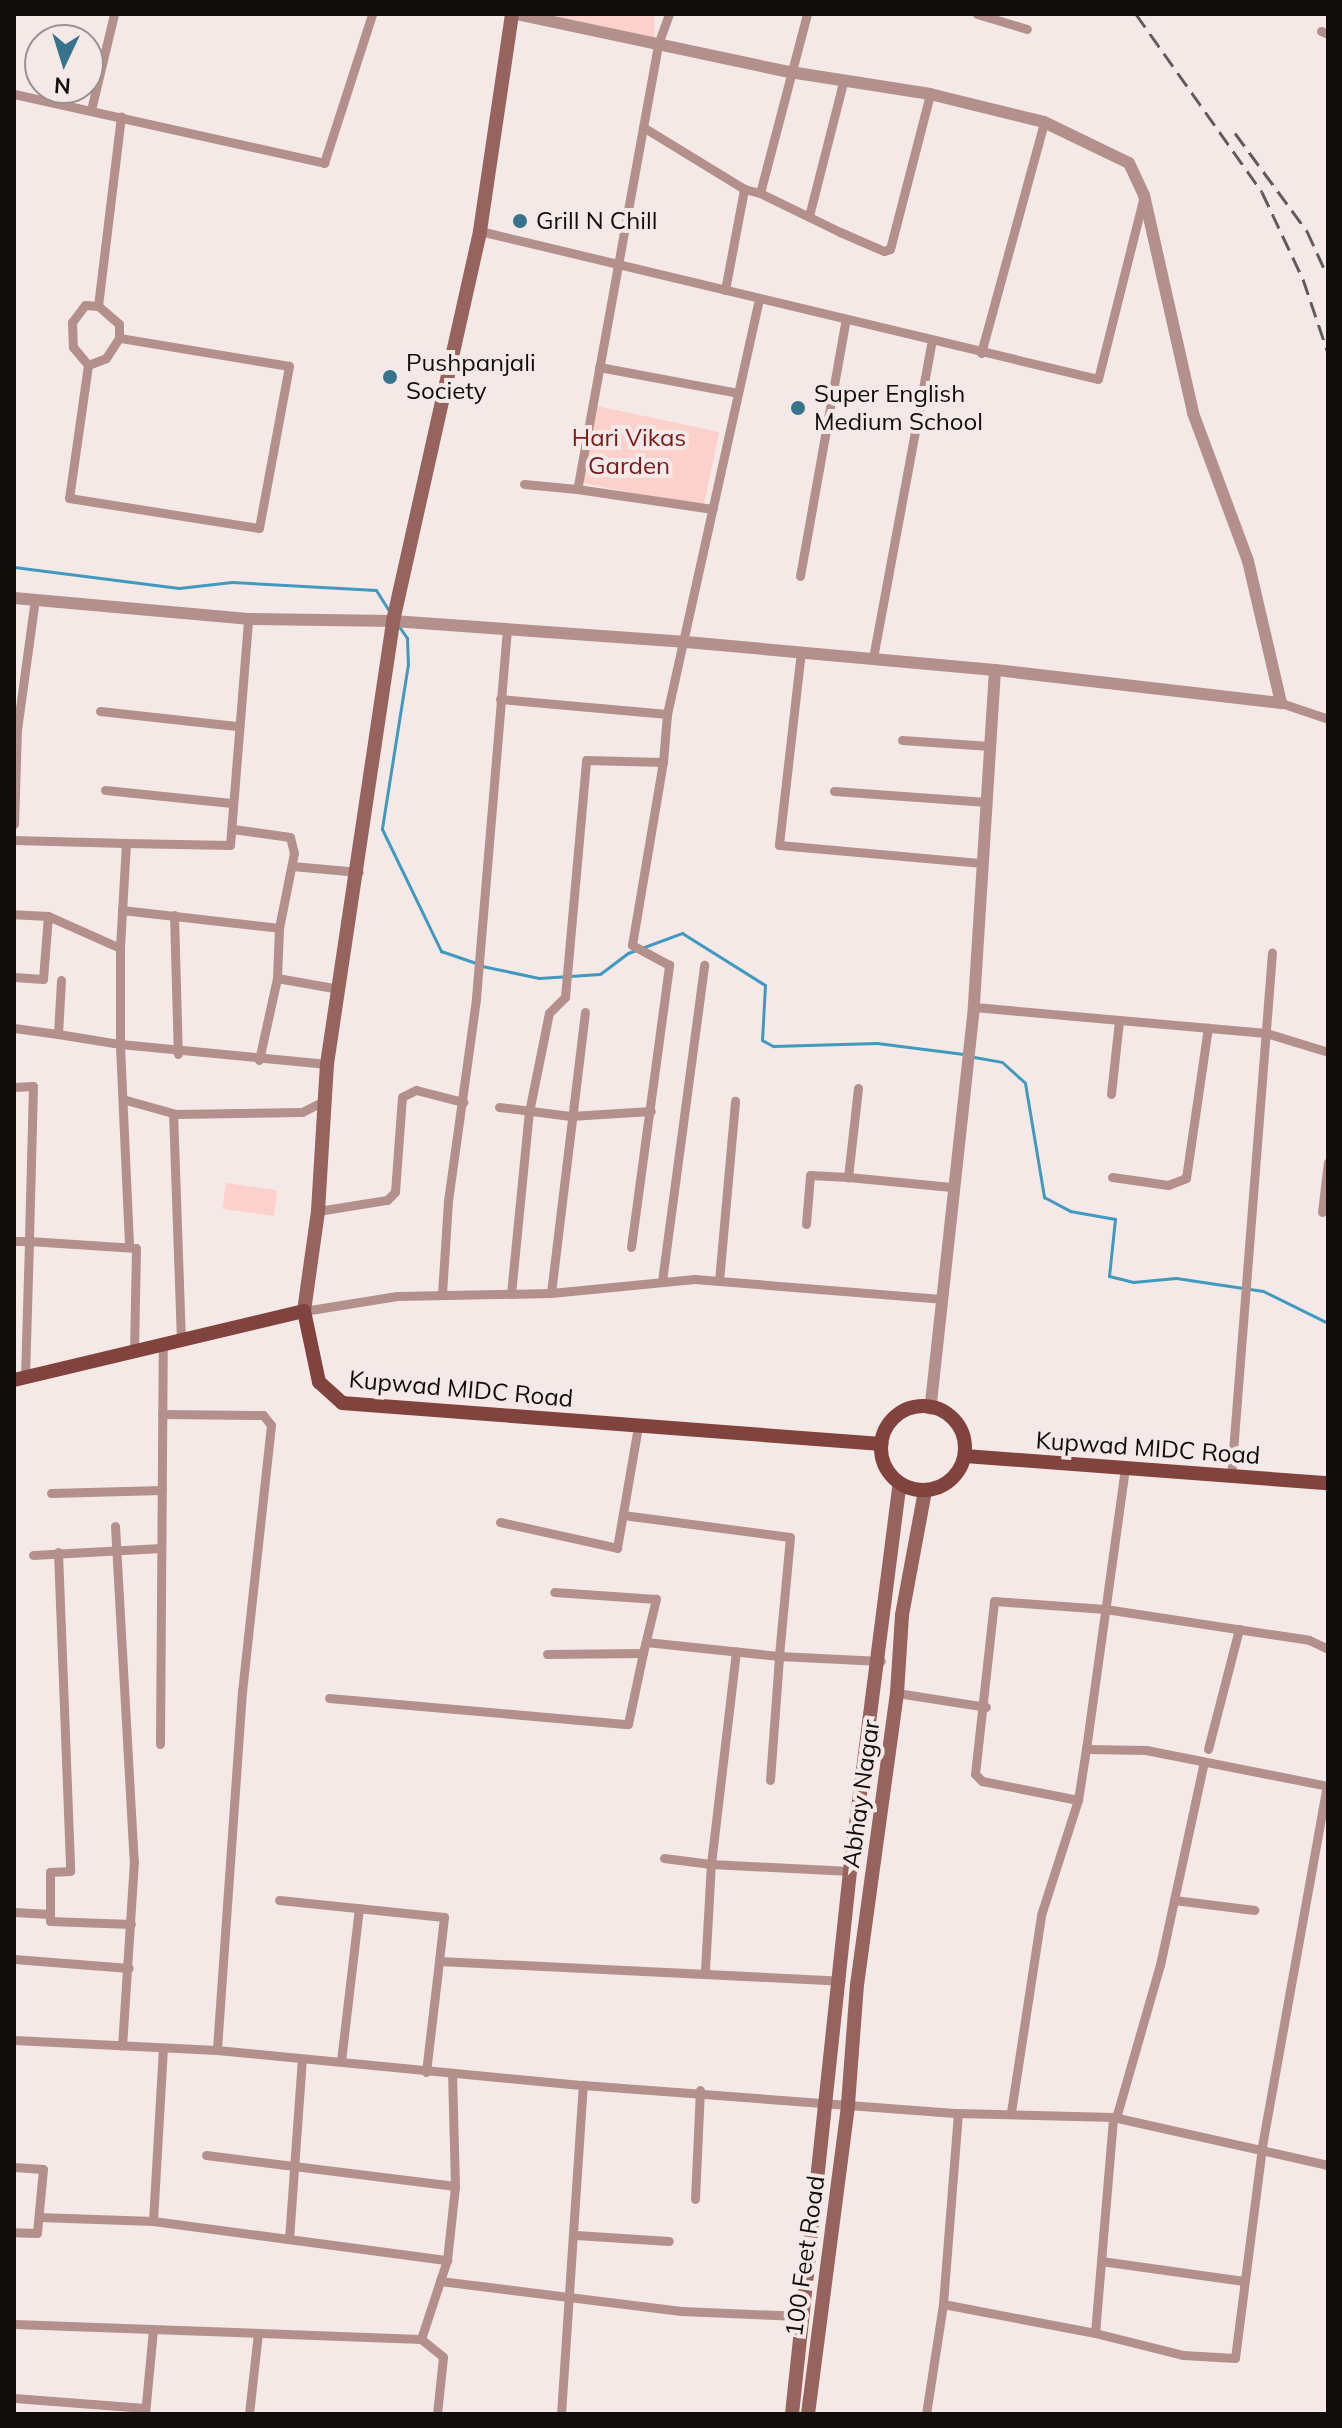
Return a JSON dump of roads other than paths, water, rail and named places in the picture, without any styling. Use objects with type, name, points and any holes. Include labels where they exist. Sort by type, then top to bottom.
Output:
[{"type":"main road","points":[[20,1378],[304,1311],[318,1211],[327,1064],[359,872],[393,621],[480,231],[514,14]]},
{"type":"main road","name":"Kupwad MIDC Road","points":[[304,1311],[319,1382],[342,1403],[881,1444]]},
{"type":"main road","points":[[922,1406],[956,1421],[965,1456],[954,1478],[925,1491],[900,1483],[887,1470],[881,1444],[899,1413],[922,1406]]},
{"type":"main road","name":"Kupwad MIDC Road","points":[[965,1456],[1328,1483]]},
{"type":"main road","points":[[792,2414],[800,2316],[841,1981],[850,1871],[881,1661],[900,1483]]},
{"type":"main road","name":"Abhay Nagar","points":[[848,2104],[857,1985],[897,1693],[902,1615],[925,1491]]},
{"type":"main road","name":"100 Feet Road","points":[[808,2414],[848,2104]]},
{"type":"street","points":[[91,110],[114,14]]},
{"type":"street","points":[[14,94],[324,163],[372,14]]},
{"type":"street","points":[[514,14],[843,83],[930,94],[1044,122],[1129,163],[1144,195],[1193,413],[1248,561],[1281,703]]},
{"type":"street","points":[[577,489],[658,45],[669,14]]},
{"type":"street","points":[[760,193],[807,14]]},
{"type":"street","points":[[977,14],[1027,29]]},
{"type":"street","points":[[809,216],[843,83]]},
{"type":"street","points":[[643,127],[744,189],[760,193],[884,251],[890,249],[930,94]]},
{"type":"street","points":[[98,306],[121,116]]},
{"type":"street","points":[[981,353],[1044,122]]},
{"type":"street","points":[[725,290],[744,189]]},
{"type":"street","points":[[480,231],[1098,379],[1144,195]]},
{"type":"street","points":[[631,1247],[669,965],[632,945],[663,762],[667,714],[686,642],[759,299]]},
{"type":"street","points":[[88,365],[106,358],[119,338],[119,324],[98,306],[85,305],[72,322],[73,347],[88,365],[69,498],[259,528],[289,366],[119,338]]},
{"type":"street","points":[[800,576],[846,319]]},
{"type":"street","points":[[873,658],[932,341]]},
{"type":"street","points":[[599,367],[738,393]]},
{"type":"street","points":[[524,484],[713,509]]},
{"type":"street","points":[[14,598],[248,619],[393,621],[801,651],[1281,703],[1328,719]]},
{"type":"street","points":[[14,824],[17,730],[35,599]]},
{"type":"street","points":[[14,840],[230,845],[236,726],[248,619]]},
{"type":"street","points":[[442,1294],[507,629]]},
{"type":"street","points":[[801,651],[779,845],[982,863]]},
{"type":"street","points":[[930,1409],[974,1007],[995,670]]},
{"type":"street","points":[[500,699],[667,714]]},
{"type":"street","points":[[100,711],[236,726]]},
{"type":"street","points":[[902,740],[990,746]]},
{"type":"street","points":[[511,1294],[529,1112],[549,1013],[565,997],[586,760],[663,762]]},
{"type":"street","points":[[105,790],[231,803]]},
{"type":"street","points":[[834,791],[987,802]]},
{"type":"street","points":[[233,829],[290,837],[292,866],[279,928],[277,978],[259,1060]]},
{"type":"street","points":[[126,843],[120,948],[120,1044],[126,1100],[129,1244]]},
{"type":"street","points":[[292,866],[359,872]]},
{"type":"street","points":[[122,910],[279,928]]},
{"type":"street","points":[[14,914],[48,916],[120,948]]},
{"type":"street","points":[[174,915],[178,1054]]},
{"type":"street","points":[[14,977],[43,979],[48,916]]},
{"type":"street","points":[[1231,1477],[1272,953]]},
{"type":"street","points":[[662,1281],[704,965]]},
{"type":"street","points":[[277,978],[339,989]]},
{"type":"street","points":[[58,1034],[61,980]]},
{"type":"street","points":[[974,1007],[1266,1033],[1328,1052]]},
{"type":"street","points":[[551,1293],[585,1012]]},
{"type":"street","points":[[1111,1094],[1119,1020]]},
{"type":"street","points":[[14,1028],[178,1054],[327,1064]]},
{"type":"street","points":[[1112,1177],[1168,1185],[1186,1178],[1208,1028]]},
{"type":"street","points":[[14,1087],[33,1086],[29,1241],[20,1378]]},
{"type":"street","points":[[848,1177],[858,1088]]},
{"type":"street","points":[[318,1211],[387,1200],[395,1192],[402,1097],[416,1090],[463,1102]]},
{"type":"street","points":[[126,1100],[178,1114]]},
{"type":"street","points":[[181,1341],[173,1114],[302,1112],[324,1101]]},
{"type":"street","points":[[719,1281],[735,1101]]},
{"type":"street","points":[[499,1107],[570,1116],[651,1111]]},
{"type":"street","points":[[1322,1212],[1328,1162]]},
{"type":"street","points":[[806,1224],[810,1175],[952,1187]]},
{"type":"street","points":[[14,1241],[129,1244],[136,1248],[134,1352]]},
{"type":"street","points":[[304,1311],[442,1294],[551,1293],[662,1281],[719,1281],[941,1299]]},
{"type":"street","points":[[160,1744],[163,1345]]},
{"type":"street","points":[[162,1414],[263,1415],[271,1425],[242,1691],[217,2050]]},
{"type":"street","points":[[500,1522],[617,1548],[638,1427]]},
{"type":"street","points":[[1011,2112],[1041,1915],[1078,1800],[1125,1469]]},
{"type":"street","points":[[51,1493],[162,1490]]},
{"type":"street","points":[[623,1515],[790,1537],[770,1780]]},
{"type":"street","points":[[115,1526],[134,1861],[122,2046]]},
{"type":"street","points":[[33,1555],[161,1548]]},
{"type":"street","points":[[58,1552],[70,1871],[50,1872],[50,1921],[131,1924]]},
{"type":"street","points":[[329,1698],[628,1724],[656,1599],[554,1592]]},
{"type":"street","points":[[1078,1800],[978,1779],[994,1601],[1105,1609],[1309,1640],[1328,1649]]},
{"type":"street","points":[[1208,1749],[1239,1629]]},
{"type":"street","points":[[646,1642],[779,1656],[881,1661]]},
{"type":"street","points":[[705,1970],[711,1864],[736,1651]]},
{"type":"street","points":[[547,1654],[643,1653]]},
{"type":"street","points":[[897,1693],[986,1707]]},
{"type":"street","points":[[943,2304],[1095,2333],[1183,2355],[1235,2358],[1262,2146],[1327,1786],[1146,1750],[1086,1749]]},
{"type":"street","points":[[1095,2333],[1114,2118],[1174,1900],[1204,1762]]},
{"type":"street","points":[[664,1858],[711,1864],[850,1871]]},
{"type":"street","points":[[279,1900],[444,1917],[426,2072]]},
{"type":"street","points":[[1174,1900],[1254,1910]]},
{"type":"street","points":[[341,2061],[359,1908]]},
{"type":"street","points":[[14,1912],[50,1914]]},
{"type":"street","points":[[14,1959],[129,1968]]},
{"type":"street","points":[[439,1961],[841,1981]]},
{"type":"street","points":[[14,2040],[163,2050],[217,2050],[426,2072],[583,2085],[700,2090],[958,2113],[1011,2112],[1114,2118],[1262,2146],[1328,2165]]},
{"type":"street","points":[[153,2221],[163,2050]]},
{"type":"street","points":[[289,2239],[302,2059]]},
{"type":"street","points":[[421,2339],[447,2260],[455,2186],[452,2074]]},
{"type":"street","points":[[561,2414],[576,2235],[583,2085]]},
{"type":"street","points":[[695,2199],[700,2090]]},
{"type":"street","points":[[926,2414],[943,2304],[958,2113]]},
{"type":"street","points":[[206,2155],[455,2186]]},
{"type":"street","points":[[14,2167],[43,2169],[37,2233],[14,2232]]},
{"type":"street","points":[[39,2217],[153,2221],[447,2260]]},
{"type":"street","points":[[576,2235],[669,2241]]},
{"type":"street","points":[[1101,2261],[1244,2281]]},
{"type":"street","points":[[440,2281],[681,2311],[800,2316]]},
{"type":"street","points":[[14,2324],[421,2339],[443,2357],[437,2414]]},
{"type":"street","points":[[14,2398],[145,2411],[153,2329]]},
{"type":"street","points":[[249,2414],[258,2333]]},
{"type":"waterway","points":[[14,567],[179,588],[232,582],[376,590],[390,612]]},
{"type":"waterway","points":[[398,625],[407,638],[408,664],[382,829],[441,951],[475,963]]},
{"type":"waterway","points":[[482,966],[539,978],[600,974],[628,953],[682,933],[765,985],[762,1040],[773,1046],[877,1043],[963,1054]]},
{"type":"waterway","points":[[974,1057],[1002,1062],[1025,1083],[1044,1197],[1070,1211],[1115,1219],[1109,1276],[1133,1282],[1176,1278],[1263,1291],[1328,1323]]},
{"type":"railway","points":[[1136,14],[1262,192],[1303,279],[1328,353]]},
{"type":"railway","points":[[1235,133],[1307,231],[1328,277]]},
{"type":"place","name":"Grill N Chill","points":[[520,221]]},
{"type":"place","name":"Pushpanjali Society","points":[[390,377]]},
{"type":"place","name":"Super English Medium School","points":[[798,408]]},
{"type":"park label","name":"Hari Vikas Garden","points":[[629,452]]}]
